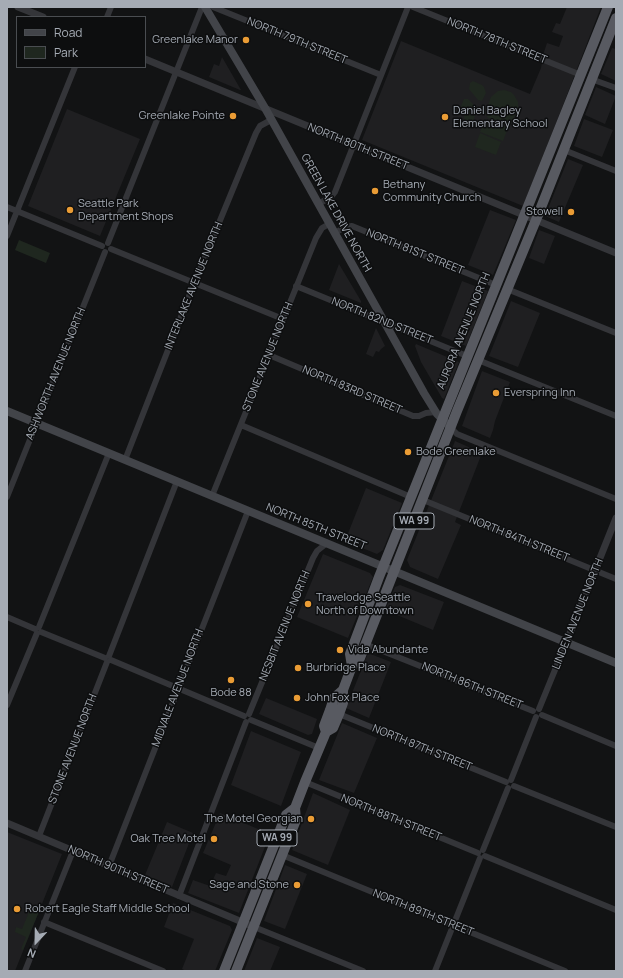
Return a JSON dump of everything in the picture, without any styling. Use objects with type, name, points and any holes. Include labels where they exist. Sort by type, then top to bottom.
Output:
[{"type":"highway","name":"AURORA AVENUE NORTH","points":[[352,666],[350,654],[411,497],[439,416],[467,356],[525,216],[608,7]]},
{"type":"highway","name":"AURORA AVENUE NORTH","points":[[236,971],[296,820],[295,808],[305,782],[326,732],[333,728],[343,703],[343,690],[352,666],[360,658],[395,572],[427,502],[451,428],[616,18]]},
{"type":"highway","name":"AURORA AVENUE NORTH","points":[[326,732],[324,726],[334,698],[343,690]]},
{"type":"highway","name":"AURORA AVENUE NORTH","points":[[224,971],[286,815],[295,808]]},
{"type":"main road","name":"GREEN LAKE DRIVE NORTH","points":[[205,7],[265,108],[384,322],[439,416],[451,428]]},
{"type":"main road","name":"NORTH 85TH STREET","points":[[7,410],[616,663]]},
{"type":"street","points":[[18,7],[40,16]]},
{"type":"street","points":[[103,249],[105,243],[108,243],[202,7]]},
{"type":"street","name":"NORTH 79TH STREET","points":[[213,7],[381,75]]},
{"type":"street","points":[[318,204],[333,195],[408,7]]},
{"type":"street","name":"NORTH 78TH STREET","points":[[413,7],[580,75]]},
{"type":"street","name":"NORTH 80TH STREET","points":[[146,58],[616,253]]},
{"type":"street","points":[[7,236],[75,68]]},
{"type":"street","points":[[591,79],[616,88]]},
{"type":"street","name":"INTERLAKE AVENUE NORTH","points":[[125,460],[257,131],[262,124],[271,120]]},
{"type":"street","points":[[564,150],[616,170]]},
{"type":"street","points":[[7,207],[108,252],[111,249],[283,319]]},
{"type":"street","name":"STONE AVENUE NORTH","points":[[212,496],[317,234],[322,228],[329,224]]},
{"type":"street","name":"NORTH 81ST STREET","points":[[335,233],[345,227],[352,226],[496,285]]},
{"type":"street","points":[[108,243],[112,246],[111,249]]},
{"type":"street","name":"ASHWORTH AVENUE NORTH","points":[[7,497],[103,249]]},
{"type":"street","name":"NORTH 82ND STREET","points":[[296,286],[467,356]]},
{"type":"street","points":[[507,289],[616,333]]},
{"type":"street","name":"NORTH 83RD STREET","points":[[269,355],[413,416],[419,416],[426,413],[439,416]]},
{"type":"street","points":[[478,360],[616,416]]},
{"type":"street","points":[[240,425],[411,497]]},
{"type":"street","points":[[451,428],[457,434],[616,499]]},
{"type":"street","points":[[7,706],[108,453]]},
{"type":"street","name":"STONE AVENUE NORTH","points":[[39,836],[177,481]]},
{"type":"street","name":"NORTH 84TH STREET","points":[[427,502],[616,579]]},
{"type":"street","name":"MIDVALE AVENUE NORTH","points":[[108,866],[248,511]]},
{"type":"street","name":"LINDEN AVENUE NORTH","points":[[435,971],[616,518]]},
{"type":"street","name":"NESBIT AVENUE NORTH","points":[[179,896],[248,718],[313,558],[327,543]]},
{"type":"street","points":[[7,617],[319,748]]},
{"type":"street","name":"NORTH 86TH STREET","points":[[365,644],[538,713],[616,746]]},
{"type":"street","name":"NORTH 87TH STREET","points":[[339,714],[616,827]]},
{"type":"street","name":"NORTH 88TH STREET","points":[[305,782],[616,910]]},
{"type":"street","name":"NORTH 90TH STREET","points":[[7,823],[179,896],[363,971]]},
{"type":"street","points":[[25,971],[73,851]]},
{"type":"street","name":"NORTH 89TH STREET","points":[[282,855],[452,926],[565,971]]},
{"type":"street","points":[[44,922],[163,971]]},
{"type":"shaded area","name":"Daniel Bagley Elementary School","points":[[567,7],[601,7],[523,206],[362,140],[401,41],[530,94],[541,68],[547,43],[559,47],[563,36],[552,32],[556,23],[560,24]]},
{"type":"shaded area","points":[[612,48],[616,49],[616,81],[601,74]]},
{"type":"shaded area","points":[[222,57],[241,90],[209,77],[214,64],[219,66]]},
{"type":"shaded area","points":[[596,87],[616,96],[605,124],[585,115]]},
{"type":"shaded area","points":[[67,109],[140,139],[100,236],[28,206]]},
{"type":"shaded area","points":[[584,119],[613,130],[602,157],[574,146]]},
{"type":"shaded area","points":[[568,159],[583,165],[559,222],[545,216]]},
{"type":"shaded area","points":[[490,210],[516,220],[493,275],[468,265]]},
{"type":"shaded area","points":[[539,230],[555,236],[544,264],[529,258]]},
{"type":"shaded area","points":[[339,264],[361,301],[361,303],[329,290]]},
{"type":"shaded area","points":[[462,281],[488,291],[466,346],[441,336]]},
{"type":"shaded area","points":[[511,301],[540,313],[518,367],[489,356]]},
{"type":"shaded area","points":[[376,328],[385,346],[379,352],[376,351],[373,357],[366,354]]},
{"type":"shaded area","points":[[416,344],[459,362],[444,399],[421,362],[415,346]]},
{"type":"shaded area","points":[[482,371],[510,382],[490,438],[462,426]]},
{"type":"shaded area","points":[[455,441],[482,453],[455,522],[461,525],[438,579],[410,567],[407,560]]},
{"type":"shaded area","points":[[366,488],[402,503],[383,550],[377,554],[345,541]]},
{"type":"shaded area","points":[[323,554],[370,573],[373,577],[348,638],[297,617]]},
{"type":"shaded area","points":[[400,585],[444,602],[433,630],[385,610],[395,587]]},
{"type":"shaded area","points":[[368,653],[391,662],[369,718],[346,708]]},
{"type":"shaded area","points":[[266,698],[317,719],[312,734],[308,735],[259,714]]},
{"type":"shaded area","points":[[342,723],[377,738],[354,793],[319,780]]},
{"type":"shaded area","points":[[251,731],[301,752],[281,806],[231,785]]},
{"type":"shaded area","points":[[313,793],[350,810],[328,865],[292,850]]},
{"type":"shaded area","points":[[220,813],[270,834],[239,913],[188,893],[193,880],[210,886],[216,873],[226,876],[231,865],[203,853]]},
{"type":"shaded area","points":[[167,822],[193,833],[172,887],[145,875]]},
{"type":"shaded area","points":[[7,832],[62,854],[15,971],[7,971]]},
{"type":"shaded area","points":[[285,865],[307,874],[285,929],[264,921]]},
{"type":"shaded area","points":[[173,903],[230,926],[232,930],[215,971],[186,971],[182,969],[194,939],[164,927]]},
{"type":"shaded area","points":[[257,938],[280,947],[270,971],[244,971]]},
{"type":"green space","points":[[473,81],[484,87],[486,93],[482,101],[478,100],[469,89],[470,83]]},
{"type":"green space","points":[[504,90],[511,92],[518,102],[518,108],[512,122],[509,125],[488,118],[485,113],[491,97],[498,91]]},
{"type":"green space","points":[[464,99],[468,99],[478,109],[472,123],[465,121],[461,106]]},
{"type":"green space","points":[[485,119],[508,128],[503,141],[480,132]]},
{"type":"green space","points":[[480,133],[501,142],[496,155],[475,147]]},
{"type":"green space","points":[[19,240],[50,253],[46,263],[15,250]]},
{"type":"green space","points":[[32,905],[40,909],[23,950],[21,949],[26,937],[15,932],[16,927],[22,929]]},
{"type":"place","name":"Greenlake Manor","points":[[246,40]]},
{"type":"place","name":"Greenlake Pointe","points":[[233,116]]},
{"type":"place","name":"Daniel Bagley Elementary School","points":[[445,117]]},
{"type":"place","name":"Bethany Community Church","points":[[375,191]]},
{"type":"place","name":"Seattle Park Department Shops","points":[[70,210]]},
{"type":"place","name":"Stowell","points":[[571,212]]},
{"type":"place","name":"Everspring Inn","points":[[496,393]]},
{"type":"place","name":"Bode Greenlake","points":[[408,452]]},
{"type":"place","name":"Travelodge Seattle North of Downtown","points":[[308,604]]},
{"type":"place","name":"Vida Abundante","points":[[340,650]]},
{"type":"place","name":"Burbridge Place","points":[[298,668]]},
{"type":"place","name":"Bode 88","points":[[231,680]]},
{"type":"place","name":"John Fox Place","points":[[297,698]]},
{"type":"place","name":"The Motel Georgian","points":[[311,819]]},
{"type":"place","name":"Oak Tree Motel","points":[[214,839]]},
{"type":"place","name":"Sage and Stone","points":[[297,885]]},
{"type":"place","name":"Robert Eagle Staff Middle School","points":[[17,909]]}]
